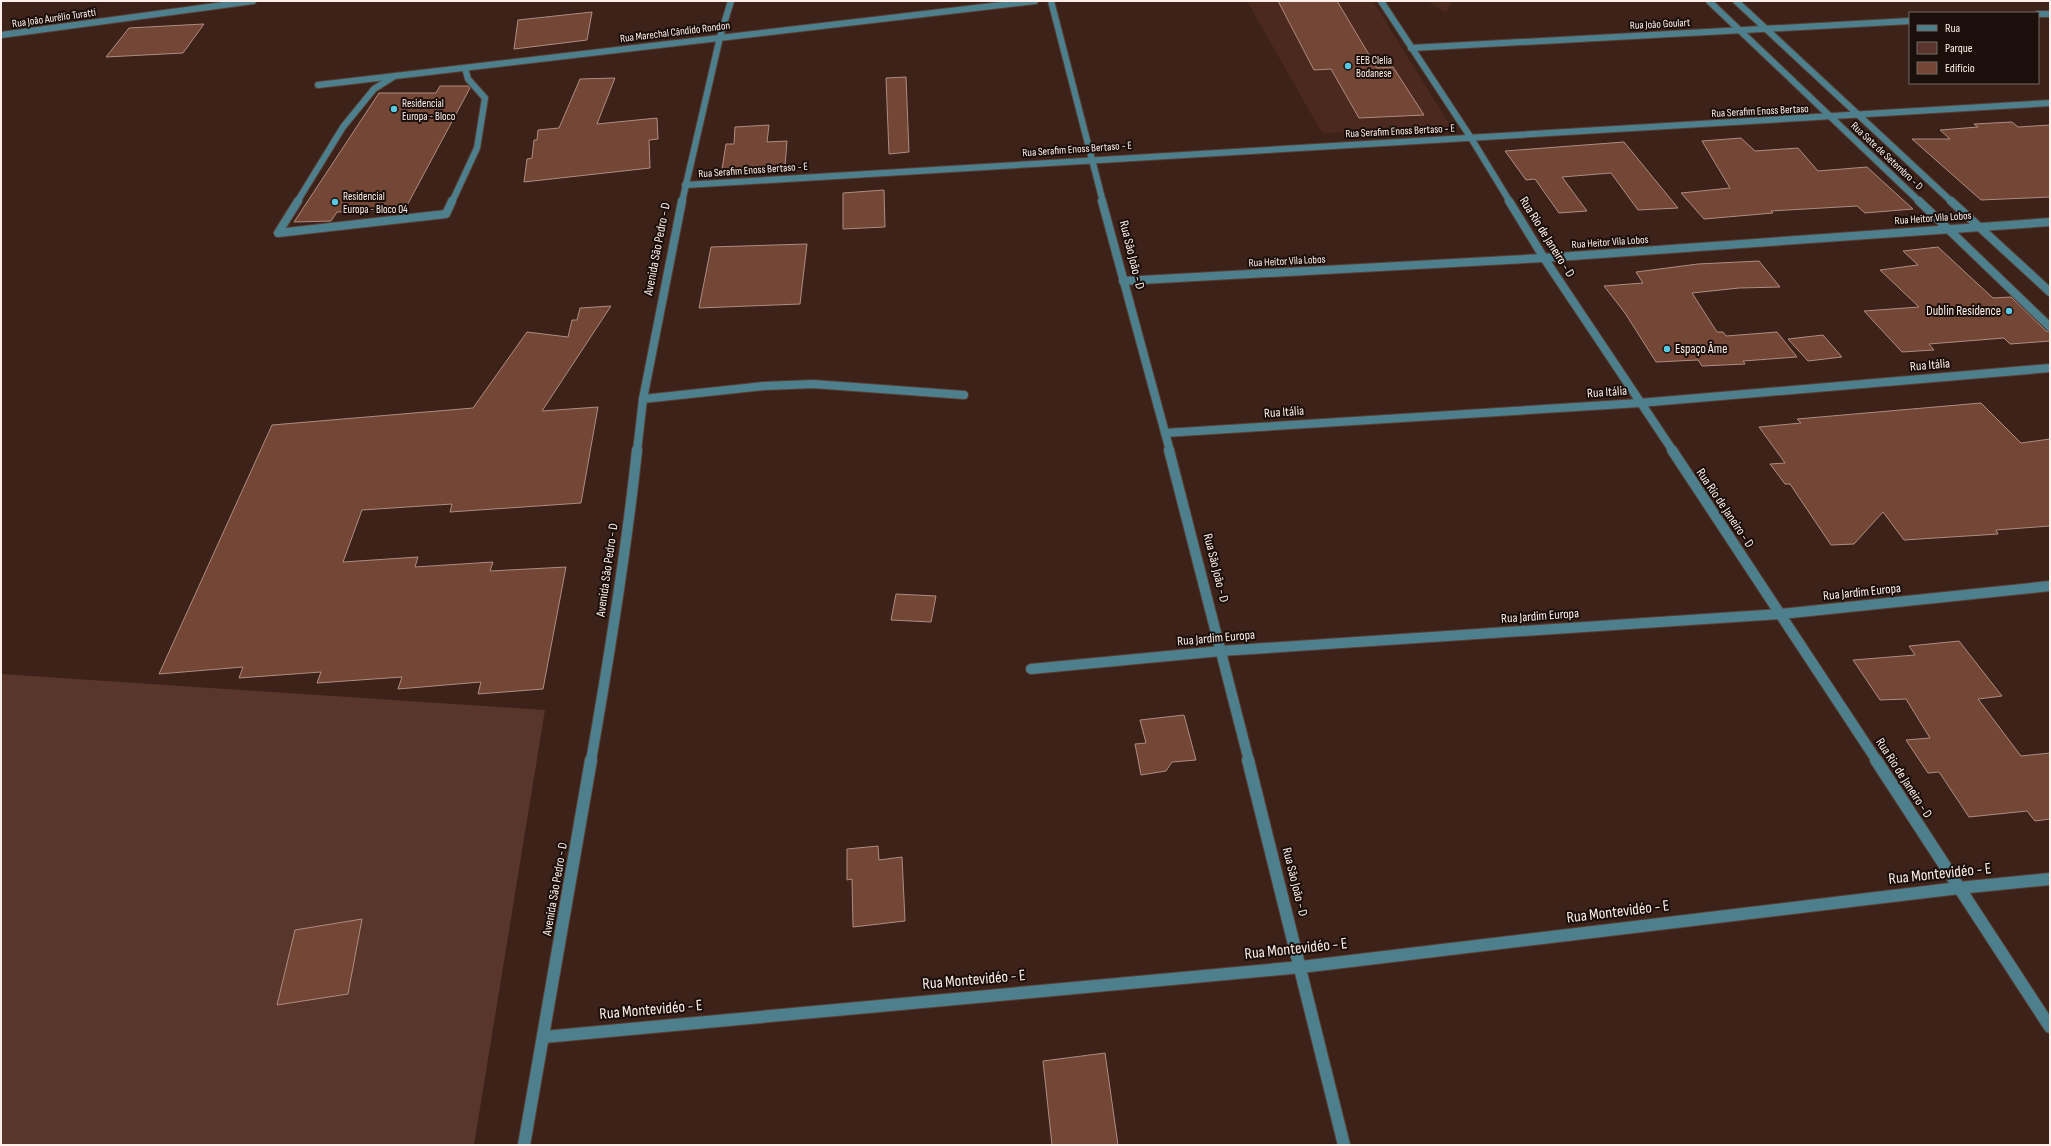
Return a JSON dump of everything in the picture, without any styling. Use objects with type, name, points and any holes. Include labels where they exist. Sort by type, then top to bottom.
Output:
[{"type":"street","name":"Rua João Aurélio Turatti","points":[[1,35],[253,1]]},
{"type":"street","name":"Avenida São Pedro - D","points":[[524,1145],[610,655],[628,534],[643,399],[685,185],[720,37],[731,1]]},
{"type":"street","name":"Rua Marechal Cândido Rondon","points":[[318,85],[1035,1]]},
{"type":"street","name":"Rua São João - D","points":[[1052,1],[1123,281],[1166,433],[1301,967],[1344,1145]]},
{"type":"street","name":"Rua Rio de Janeiro - D","points":[[1382,1],[1470,138],[1544,258],[1639,403],[1781,614],[2050,1027]]},
{"type":"street","name":"Rua Sete de Setembro - D","points":[[1709,1],[2050,327]]},
{"type":"street","name":"Rua Sete de Setembro - D","points":[[1736,1],[2050,292]]},
{"type":"street","points":[[2039,14],[2050,14]]},
{"type":"street","name":"Rua João Goulart","points":[[1411,48],[1738,29],[1909,21]]},
{"type":"street","points":[[396,75],[374,89],[347,122],[278,233],[446,214],[477,148],[486,98],[468,79],[465,68]]},
{"type":"street","name":"Rua Serafim Enoss Bertaso","points":[[1470,138],[1830,118],[2050,103]]},
{"type":"street","name":"Rua Serafim Enoss Bertaso - E","points":[[685,185],[1470,138]]},
{"type":"street","name":"Rua Heitor Vila Lobos","points":[[1123,281],[1544,258],[1948,228],[2050,222]]},
{"type":"street","name":"Rua Itália","points":[[1166,433],[1639,403],[2050,368]]},
{"type":"street","points":[[643,399],[764,386],[813,384],[964,395]]},
{"type":"street","name":"Rua Jardim Europa","points":[[1031,669],[1221,651],[1781,614],[2050,586]]},
{"type":"street","name":"Rua Montevidéo - E","points":[[544,1036],[1301,967],[1960,888],[2050,879]]},
{"type":"shaded area","name":"EEB Clelia Bodanese","points":[[1247,1],[1373,1],[1453,130],[1322,133]]},
{"type":"shaded area","points":[[1427,1],[1452,1],[1446,13]]},
{"type":"green space","points":[[1,674],[545,710],[474,1145],[1,1145]]},
{"type":"building","points":[[1278,1],[1337,1],[1377,68],[1393,67],[1424,115],[1359,118],[1331,69],[1314,70]]},
{"type":"building","points":[[592,12],[587,40],[514,49],[518,20]]},
{"type":"building","points":[[204,24],[183,53],[106,57],[129,28]]},
{"type":"building","points":[[906,77],[909,152],[889,154],[886,78]]},
{"type":"building","points":[[615,78],[597,124],[657,118],[658,139],[649,140],[650,168],[524,182],[527,159],[532,158],[534,140],[537,140],[538,130],[559,128],[580,79]]},
{"type":"building","points":[[440,86],[468,86],[470,88],[404,211],[337,212],[331,221],[294,222],[379,93],[436,93]]},
{"type":"building","points":[[2012,122],[2018,127],[2050,125],[2050,197],[1981,200],[1912,139],[1950,139],[1940,130],[1978,127],[1974,124]]},
{"type":"building","points":[[769,125],[767,142],[787,141],[785,166],[722,169],[726,144],[734,144],[735,127]]},
{"type":"building","points":[[1741,138],[1755,151],[1798,148],[1818,171],[1867,167],[1913,209],[1865,213],[1857,206],[1771,211],[1773,213],[1704,219],[1681,193],[1730,188],[1702,141]]},
{"type":"building","points":[[1624,142],[1678,208],[1638,210],[1611,173],[1562,177],[1587,211],[1559,213],[1535,179],[1526,180],[1505,151]]},
{"type":"building","points":[[884,190],[885,227],[843,229],[843,193]]},
{"type":"building","points":[[807,244],[800,304],[699,308],[711,247]]},
{"type":"building","points":[[1938,247],[1993,298],[2011,297],[2046,331],[2050,332],[2050,341],[2010,344],[2004,338],[1929,344],[1934,350],[1902,352],[1864,311],[1919,307],[1880,270],[1918,265],[1903,251]]},
{"type":"building","points":[[1759,261],[1780,287],[1739,288],[1692,293],[1717,332],[1723,332],[1726,336],[1777,332],[1797,357],[1743,361],[1745,364],[1702,366],[1698,360],[1656,362],[1625,313],[1604,286],[1643,283],[1636,272],[1698,264]]},
{"type":"building","points":[[611,306],[542,411],[598,407],[581,503],[450,512],[452,504],[362,510],[343,562],[418,557],[415,567],[493,562],[490,571],[566,567],[543,689],[478,694],[481,682],[398,689],[402,677],[317,683],[321,672],[239,678],[243,667],[159,674],[272,425],[473,408],[527,332],[568,337],[572,320],[577,320],[580,308]]},
{"type":"building","points":[[1823,335],[1842,357],[1808,361],[1788,339]]},
{"type":"building","points":[[1981,403],[2021,443],[2050,439],[2050,526],[1996,530],[1998,534],[1904,540],[1883,512],[1854,544],[1831,545],[1790,484],[1785,484],[1770,464],[1785,463],[1759,427],[1801,423],[1797,419]]},
{"type":"building","points":[[896,594],[936,596],[931,622],[891,620]]},
{"type":"building","points":[[1959,641],[2002,696],[1978,699],[2021,756],[2050,753],[2050,819],[2035,821],[2027,811],[1969,817],[1939,772],[1928,773],[1906,740],[1930,738],[1906,699],[1880,700],[1853,660],[1915,655],[1909,646]]},
{"type":"building","points":[[1184,715],[1196,760],[1172,762],[1166,771],[1141,775],[1135,744],[1146,743],[1140,720]]},
{"type":"building","points":[[878,846],[879,860],[902,857],[905,921],[853,927],[852,879],[847,880],[847,849]]},
{"type":"building","points":[[362,919],[348,994],[277,1005],[295,930]]},
{"type":"building","points":[[1105,1053],[1118,1145],[1052,1145],[1043,1061]]},
{"type":"place","name":"EEB Clelia Bodanese","points":[[1348,66]]},
{"type":"place","name":"Residencial Europa - Bloco","points":[[394,109]]},
{"type":"place","name":"Residencial Europa - Bloco 04","points":[[335,202]]},
{"type":"place","name":"Dublin Residence","points":[[2009,311]]},
{"type":"place","name":"Espaço Âme","points":[[1667,349]]}]
